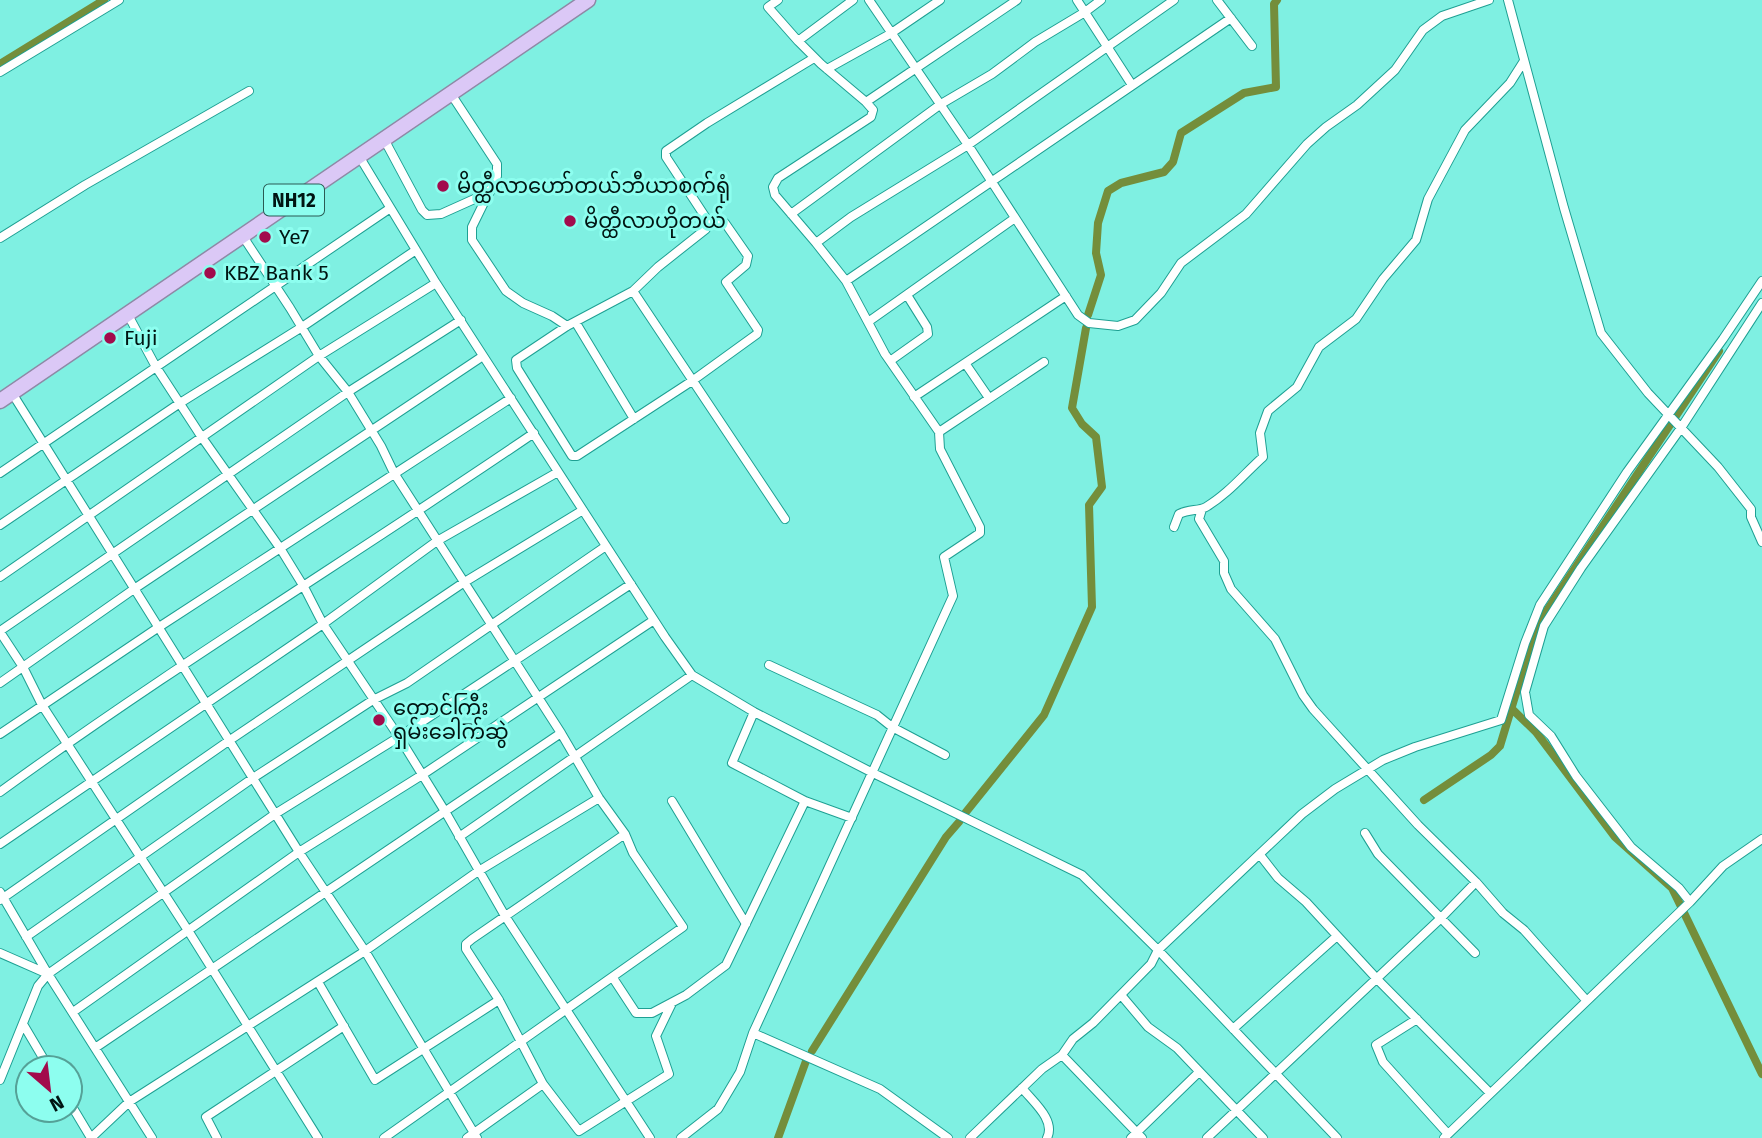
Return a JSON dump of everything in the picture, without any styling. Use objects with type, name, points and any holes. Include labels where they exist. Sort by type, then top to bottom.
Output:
[{"type":"highway","name":"NH12","points":[[6,397],[588,0]]},
{"type":"street","points":[[0,72],[119,0]]},
{"type":"street","points":[[681,1138],[718,1109],[740,1072],[752,1033],[953,596],[944,557],[980,533],[980,527],[940,449],[939,432],[890,360],[846,281],[775,195],[773,187],[778,178],[872,117],[873,110],[814,58],[765,3],[778,0]]},
{"type":"street","points":[[797,41],[853,0]]},
{"type":"street","points":[[869,0],[941,104],[1078,315],[1090,323],[1118,326],[1135,320],[1161,293],[1181,263],[1246,214],[1307,144],[1357,105],[1395,70],[1423,30],[1442,16],[1489,0]]},
{"type":"street","points":[[827,69],[890,34],[940,0]]},
{"type":"street","points":[[866,102],[1017,0]]},
{"type":"street","points":[[1077,0],[1132,85]]},
{"type":"street","points":[[791,214],[941,104],[992,74],[1035,42],[1101,0]]},
{"type":"street","points":[[816,243],[850,217],[968,145],[1174,0]]},
{"type":"street","points":[[1217,0],[1252,46]]},
{"type":"street","points":[[1508,0],[1601,333],[1669,416],[1718,467],[1751,509],[1751,517],[1762,542]]},
{"type":"street","points":[[846,281],[1231,18]]},
{"type":"street","points":[[707,222],[720,220],[725,223],[748,256],[746,265],[726,282],[758,330],[752,338],[692,381],[577,456],[572,456],[514,363],[571,324],[633,291],[658,267],[706,229],[707,222],[666,157],[666,151],[814,58]]},
{"type":"street","points":[[1174,527],[1179,514],[1189,509],[1202,509],[1228,491],[1263,457],[1260,433],[1268,411],[1297,387],[1320,347],[1356,319],[1383,279],[1416,240],[1428,199],[1465,130],[1510,82],[1524,61]]},
{"type":"street","points":[[0,238],[85,185],[249,91]]},
{"type":"street","points":[[451,94],[498,164],[499,173],[472,228],[472,240],[506,291],[523,303],[571,324],[634,419]]},
{"type":"street","points":[[384,139],[427,215],[441,214],[490,192]]},
{"type":"street","points":[[359,156],[436,283],[692,675],[754,712],[1082,875],[1158,950],[1337,1138]]},
{"type":"street","points":[[0,473],[390,209]]},
{"type":"street","points":[[868,322],[1015,218]]},
{"type":"street","points":[[242,235],[319,356],[372,430],[394,473],[683,928],[384,1138]]},
{"type":"street","points":[[0,525],[180,403],[302,327],[416,250]]},
{"type":"street","points":[[971,1138],[1042,1069],[1062,1055],[1073,1039],[1093,1023],[1151,964],[1158,950],[1302,814],[1368,768],[1415,747],[1501,720],[1525,643],[1541,605],[1762,281]]},
{"type":"street","points":[[0,577],[319,356],[436,283]]},
{"type":"street","points":[[633,291],[785,519]]},
{"type":"street","points":[[890,360],[925,337],[928,331],[907,295]]},
{"type":"street","points":[[914,397],[1066,296]]},
{"type":"street","points":[[1690,902],[1679,888],[1631,847],[1576,776],[1551,736],[1529,715],[1525,692],[1545,626],[1581,568],[1762,303]]},
{"type":"street","points":[[127,313],[156,367],[280,548],[323,624],[446,813],[477,872],[650,1138]]},
{"type":"street","points":[[318,1138],[118,820],[66,744],[0,632],[348,393],[461,320]]},
{"type":"street","points":[[0,683],[134,589],[483,356]]},
{"type":"street","points":[[939,432],[1044,362]]},
{"type":"street","points":[[965,363],[989,398]]},
{"type":"street","points":[[6,397],[66,480],[299,852],[365,951],[449,1090],[472,1136],[543,1084]]},
{"type":"street","points":[[0,734],[511,398]]},
{"type":"street","points":[[0,792],[182,664],[419,512],[534,433]]},
{"type":"street","points":[[0,844],[206,701],[323,624],[437,541],[558,471]]},
{"type":"street","points":[[1202,509],[1199,519],[1224,561],[1224,573],[1231,589],[1275,639],[1303,695],[1313,709],[1418,825],[1476,882],[1503,913],[1524,930],[1586,1000]]},
{"type":"street","points":[[152,1138],[1,897],[463,583],[583,510]]},
{"type":"street","points":[[26,937],[253,778],[373,700],[407,683],[606,545]]},
{"type":"street","points":[[0,1080],[38,986],[48,974],[275,814],[399,737],[631,584]]},
{"type":"street","points":[[73,1012],[299,852],[422,775],[654,620]]},
{"type":"street","points":[[769,665],[877,715],[892,727],[945,755]]},
{"type":"street","points":[[460,837],[692,675]]},
{"type":"street","points":[[754,712],[732,763],[805,801],[852,818]]},
{"type":"street","points":[[95,1048],[561,733]]},
{"type":"street","points":[[91,1138],[129,1102],[365,951],[477,872],[599,798]]},
{"type":"street","points":[[672,801],[747,924]]},
{"type":"street","points":[[613,978],[636,1013],[652,1013],[686,995],[726,965],[805,801]]},
{"type":"street","points":[[1365,833],[1378,854],[1475,953]]},
{"type":"street","points":[[625,834],[466,944],[466,949],[499,1000],[543,1084],[579,1130],[670,1074],[656,1036],[672,1003]]},
{"type":"street","points":[[1417,1019],[1376,1045],[1383,1062],[1446,1136],[1690,902],[1723,866],[1762,839]]},
{"type":"street","points":[[1260,855],[1278,878],[1306,902],[1377,979],[1490,1093]]},
{"type":"street","points":[[1207,1138],[1476,882]]},
{"type":"street","points":[[1233,1029],[1337,936]]},
{"type":"street","points":[[0,953],[48,974]]},
{"type":"street","points":[[318,982],[374,1080],[499,1000]]},
{"type":"street","points":[[1121,995],[1148,1027],[1177,1048],[1263,1138]]},
{"type":"street","points":[[23,1024],[41,1054]]},
{"type":"street","points":[[217,1138],[206,1117],[344,1026]]},
{"type":"street","points":[[752,1033],[880,1088],[948,1138]]},
{"type":"street","points":[[1062,1055],[1137,1137],[1198,1073]]},
{"type":"street","points":[[1022,1088],[1050,1122],[1050,1135],[1047,1138]]},
{"type":"waterway","points":[[0,64],[104,0]]},
{"type":"waterway","points":[[1088,315],[1101,275],[1096,253],[1098,223],[1108,191],[1121,183],[1164,172],[1173,162],[1181,133],[1244,93],[1276,87],[1274,4],[1277,0]]},
{"type":"waterway","points":[[966,812],[1044,715],[1092,607],[1089,505],[1102,487],[1096,437],[1082,424],[1072,408],[1086,328]]},
{"type":"waterway","points":[[1424,800],[1491,755],[1500,746],[1536,627],[1719,351]]},
{"type":"waterway","points":[[1512,709],[1536,732],[1615,837],[1672,888],[1762,1074]]},
{"type":"waterway","points":[[812,1051],[946,837],[959,822]]},
{"type":"waterway","points":[[778,1138],[806,1061]]},
{"type":"place","name":"မိတ္ထီလာဟော်တယ်ဘီယာစက်ရုံ","points":[[443,186]]},
{"type":"place","name":"မိတ္ထီလာဟိုတယ်","points":[[570,221]]},
{"type":"place","name":"Ye7","points":[[265,237]]},
{"type":"place","name":"KBZ Bank 5","points":[[210,273]]},
{"type":"place","name":"Fuji","points":[[110,338]]},
{"type":"place","name":"တောင်ကြီး ရှမ်းခေါက်ဆွဲ","points":[[379,720]]}]
